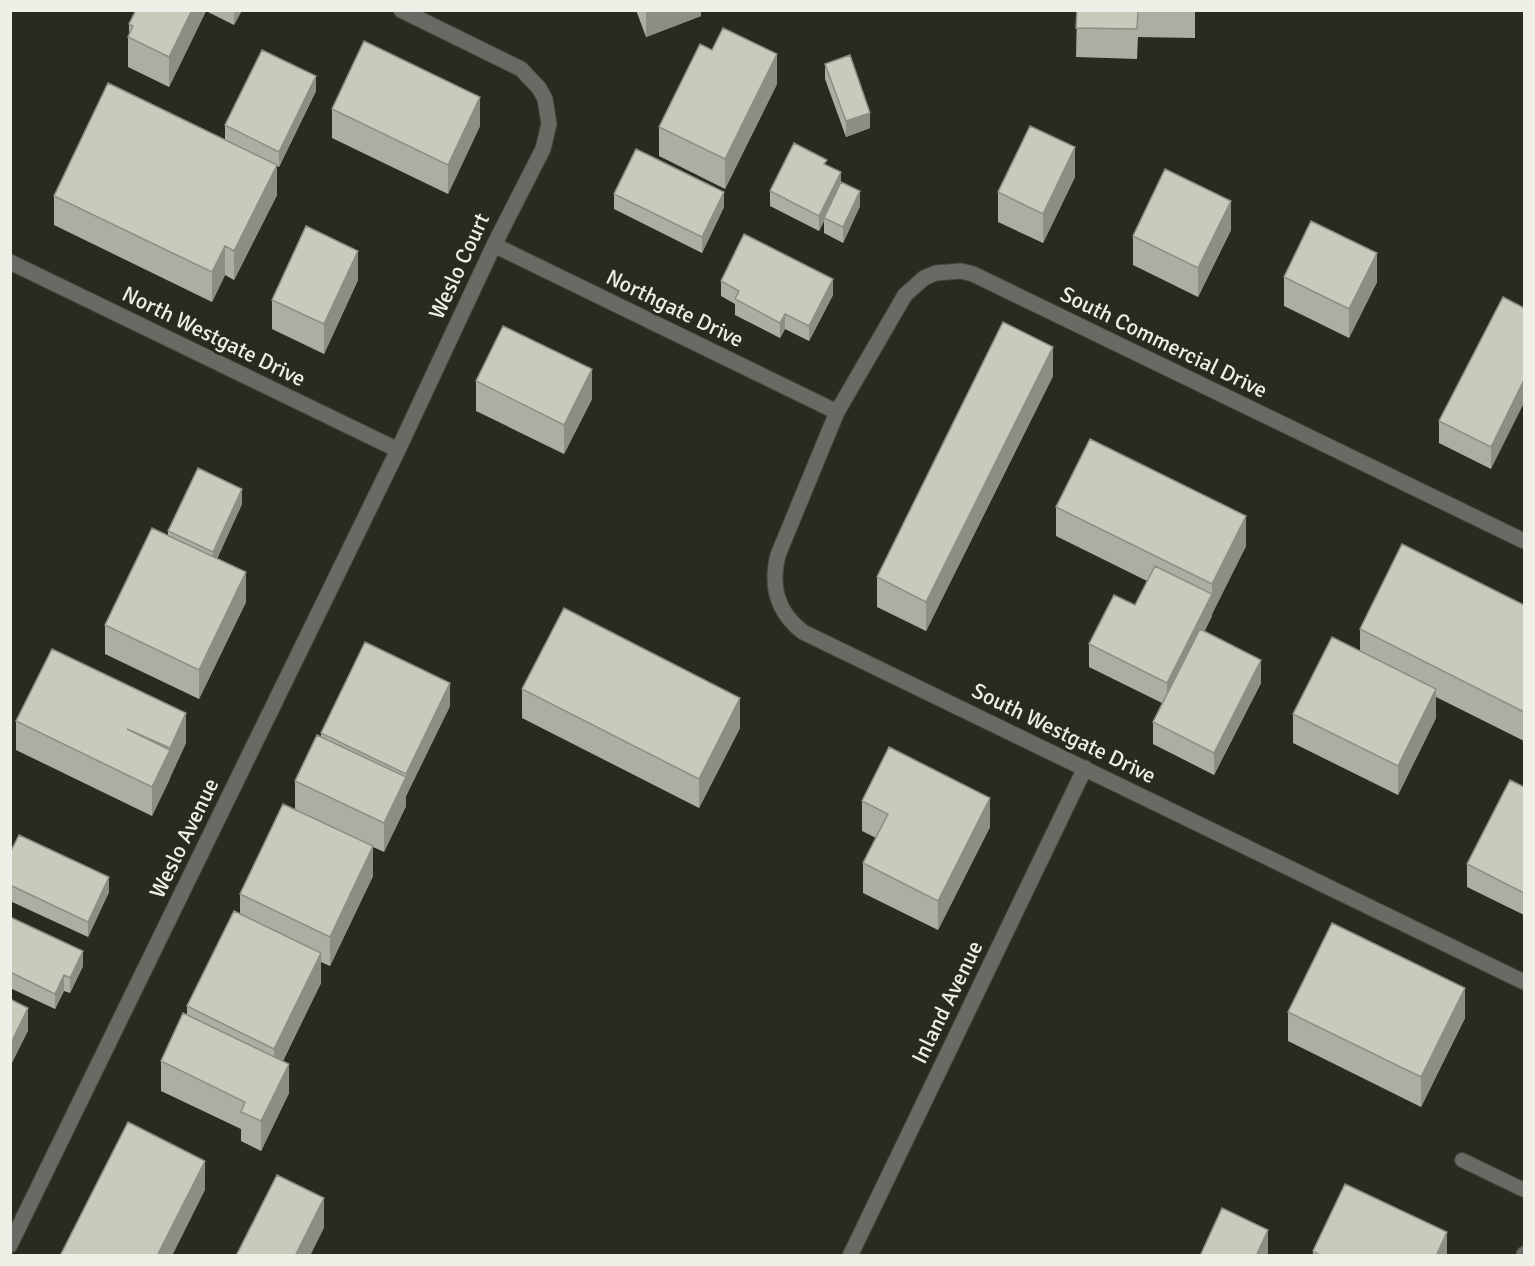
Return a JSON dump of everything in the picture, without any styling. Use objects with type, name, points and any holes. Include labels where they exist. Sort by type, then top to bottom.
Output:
[{"type":"street","name":"Weslo Court","points":[[398,450],[494,244],[547,137],[548,111],[540,88],[521,69],[401,10]]},
{"type":"street","name":"Northgate Drive","points":[[494,244],[837,411]]},
{"type":"street","name":"North Westgate Drive","points":[[10,262],[398,450]]},
{"type":"street","name":"South Commercial Drive","points":[[837,411],[905,295],[924,278],[936,273],[961,271],[973,274],[1524,541]]},
{"type":"street","name":"South Westgate Drive","points":[[837,411],[778,555],[774,570],[777,602],[792,624],[803,632],[1524,982]]},
{"type":"street","name":"Weslo Avenue","points":[[10,1245],[398,450]]},
{"type":"street","name":"Inland Avenue","points":[[850,1256],[1085,768]]},
{"type":"lane","points":[[1462,1160],[1524,1190]]},
{"type":"building","points":[[136,10],[192,10],[169,57],[128,37],[133,26],[129,24]]},
{"type":"building","points":[[1077,10],[1138,10],[1137,29],[1076,28]]},
{"type":"building","points":[[723,28],[777,54],[725,159],[659,127],[700,44],[712,50]]},
{"type":"building","points":[[364,41],[480,97],[448,165],[332,109]]},
{"type":"building","points":[[262,50],[316,76],[279,152],[225,125]]},
{"type":"building","points":[[850,55],[870,113],[846,121],[825,64]]},
{"type":"building","points":[[108,83],[277,165],[234,251],[225,246],[212,272],[54,196]]},
{"type":"building","points":[[1030,126],[1075,147],[1043,214],[998,192]]},
{"type":"building","points":[[794,143],[827,160],[824,164],[841,172],[819,216],[770,191]]},
{"type":"building","points":[[636,149],[724,192],[702,237],[614,194]]},
{"type":"building","points":[[1165,169],[1231,201],[1198,268],[1133,236]]},
{"type":"building","points":[[841,182],[860,191],[843,227],[824,218]]},
{"type":"building","points":[[1311,221],[1377,253],[1349,309],[1284,277]]},
{"type":"building","points":[[306,226],[358,251],[324,324],[272,300]]},
{"type":"building","points":[[744,234],[833,279],[809,326],[785,314],[780,323],[735,299],[739,291],[721,281]]},
{"type":"building","points":[[1503,297],[1524,308],[1524,380],[1491,447],[1439,421]]},
{"type":"building","points":[[1003,322],[1053,347],[926,602],[877,577]]},
{"type":"building","points":[[503,326],[592,369],[564,425],[476,381]]},
{"type":"building","points":[[1090,439],[1246,516],[1212,584],[1056,507]]},
{"type":"building","points":[[198,468],[242,489],[213,552],[168,531]]},
{"type":"building","points":[[152,528],[246,572],[199,670],[105,625]]},
{"type":"building","points":[[1402,544],[1524,605],[1524,712],[1360,629]]},
{"type":"building","points":[[1155,566],[1212,594],[1167,683],[1089,644],[1114,595],[1135,605]]},
{"type":"building","points":[[564,608],[740,698],[699,779],[522,689]]},
{"type":"building","points":[[1200,629],[1261,660],[1214,753],[1153,722]]},
{"type":"building","points":[[1332,637],[1436,689],[1398,766],[1293,714]]},
{"type":"building","points":[[365,642],[450,683],[406,774],[321,733]]},
{"type":"building","points":[[52,649],[186,713],[170,748],[127,729],[170,750],[152,787],[16,721]]},
{"type":"building","points":[[317,735],[406,777],[384,823],[295,781]]},
{"type":"building","points":[[889,747],[990,798],[938,901],[863,863],[888,814],[862,801]]},
{"type":"building","points":[[1510,780],[1524,787],[1524,893],[1467,864]]},
{"type":"building","points":[[283,804],[373,846],[330,937],[240,894]]},
{"type":"building","points":[[19,835],[109,877],[88,922],[10,885],[10,853]]},
{"type":"building","points":[[234,911],[321,953],[274,1049],[187,1006]]},
{"type":"building","points":[[10,917],[83,951],[70,978],[64,975],[55,994],[10,972]]},
{"type":"building","points":[[1332,923],[1465,988],[1421,1077],[1288,1012]]},
{"type":"building","points":[[10,999],[28,1008],[10,1045]]},
{"type":"building","points":[[183,1013],[289,1064],[261,1121],[241,1112],[245,1102],[161,1061]]},
{"type":"building","points":[[128,1122],[205,1161],[157,1256],[60,1256]]},
{"type":"building","points":[[277,1175],[324,1198],[295,1256],[236,1256]]},
{"type":"building","points":[[1345,1184],[1447,1232],[1436,1256],[1322,1256],[1313,1251]]},
{"type":"building","points":[[1222,1208],[1268,1230],[1256,1256],[1200,1256]]}]
